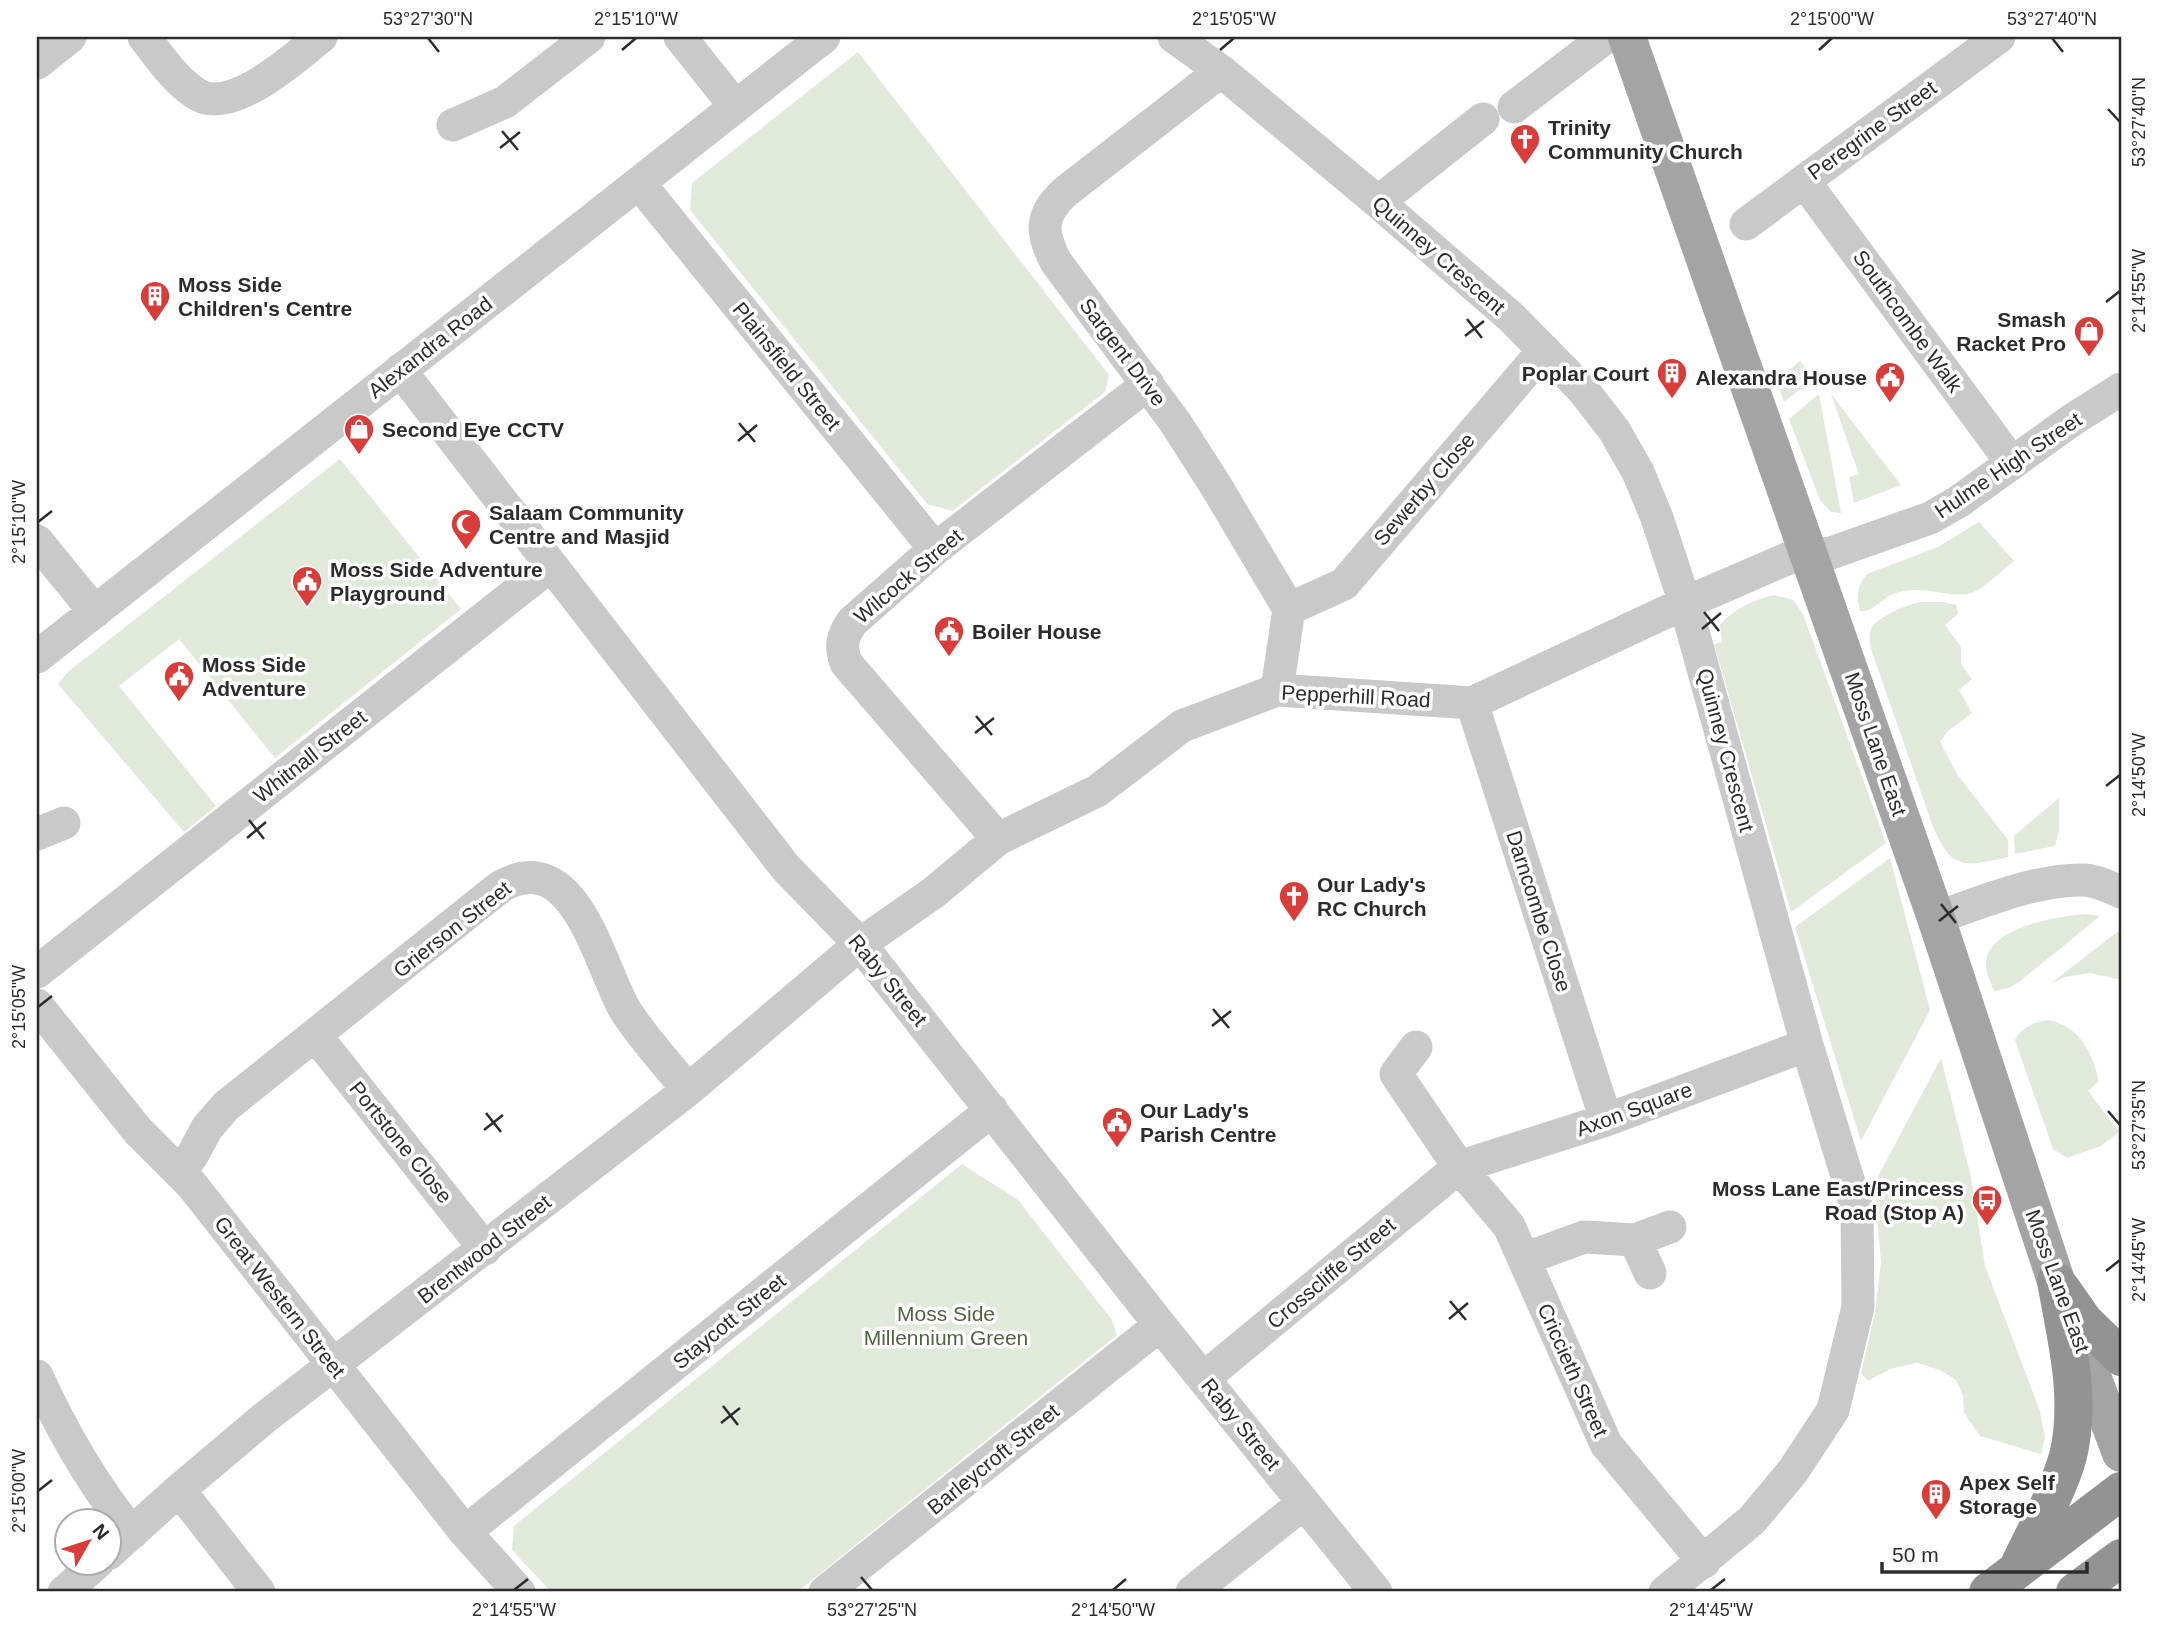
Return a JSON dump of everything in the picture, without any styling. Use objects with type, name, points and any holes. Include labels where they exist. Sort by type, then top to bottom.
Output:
[{"type":"highway","points":[[2056,1281],[2084,1321],[2121,1357]]},
{"type":"highway","points":[[2018,1569],[2067,1457],[2074,1409],[2070,1360],[2056,1281]]},
{"type":"highway","points":[[1988,1592],[2121,1491]]},
{"type":"highway","points":[[2075,1592],[2121,1558]]},
{"type":"main road","name":"Moss Lane East","points":[[1627,37],[1936,918],[2056,1281],[2121,1453]]},
{"type":"street","points":[[37,63],[70,37]]},
{"type":"street","points":[[144,37],[171,71],[197,95],[212,99],[237,94],[259,85],[321,37]]},
{"type":"street","points":[[453,125],[505,102],[589,37]]},
{"type":"street","points":[[680,37],[735,106]]},
{"type":"street","name":"Alexandra Road","points":[[37,657],[824,37]]},
{"type":"street","name":"Quinney Crescent","points":[[1174,37],[1221,71],[1378,202],[1511,317],[1583,390],[1614,430],[1638,472],[1657,518],[1685,603],[1807,1045],[1857,1209],[1858,1307],[1833,1410],[1793,1471],[1752,1520],[1665,1592]]},
{"type":"street","points":[[1514,107],[1606,37]]},
{"type":"street","name":"Peregrine Street","points":[[1746,224],[1999,37]]},
{"type":"street","name":"Sargent Drive","points":[[1221,71],[1065,192],[1054,202],[1044,229],[1056,262],[1148,384],[1216,486],[1289,609]]},
{"type":"street","points":[[1378,202],[1483,119]]},
{"type":"street","name":"Southcombe Walk","points":[[1804,181],[2012,463]]},
{"type":"street","name":"Plainsfield Street","points":[[639,183],[935,550]]},
{"type":"street","name":"Sewerby Close","points":[[1289,609],[1344,584],[1544,349]]},
{"type":"street","name":"Raby Street","points":[[400,369],[786,868],[860,944],[1160,1325],[1376,1592]]},
{"type":"street","name":"Wilcock Street","points":[[998,839],[846,663],[842,649],[844,635],[852,622],[935,550],[1148,384]]},
{"type":"street","name":"Hulme High Street","points":[[1810,555],[1831,554],[1930,518],[1958,502],[2072,420],[2121,389]]},
{"type":"street","points":[[37,541],[95,612]]},
{"type":"street","name":"Pepperhill Road","points":[[860,944],[933,893],[998,839],[1097,791],[1182,726],[1277,690],[1472,703],[1685,603],[1789,558],[1810,555]]},
{"type":"street","name":"Whitnall Street","points":[[37,972],[551,565]]},
{"type":"street","points":[[1277,690],[1289,609]]},
{"type":"street","name":"Darncombe Close","points":[[1472,703],[1606,1120]]},
{"type":"street","name":"Grierson Street","points":[[180,1173],[207,1128],[226,1106],[500,887],[514,879],[526,877],[552,883],[572,901],[585,922],[626,1010],[688,1090]]},
{"type":"street","points":[[1936,918],[2028,888],[2064,882],[2093,881],[2121,892]]},
{"type":"street","name":"Brentwood Street","points":[[122,1542],[178,1490],[263,1419],[688,1090],[860,944]]},
{"type":"street","name":"Great Western Street","points":[[37,1005],[138,1131],[180,1173],[465,1532],[519,1592]]},
{"type":"street","name":"Portstone Close","points":[[316,1036],[485,1249]]},
{"type":"street","name":"Axon Square","points":[[1459,1167],[1606,1120],[1807,1045]]},
{"type":"street","name":"Criccieth Street","points":[[1416,1047],[1396,1074],[1459,1167],[1508,1226],[1606,1444],[1704,1562]]},
{"type":"street","name":"Staycott Street","points":[[465,1532],[992,1110]]},
{"type":"street","name":"Crosscliffe Street","points":[[1204,1378],[1459,1167]]},
{"type":"street","points":[[1524,1259],[1584,1237],[1635,1240],[1670,1227]]},
{"type":"street","points":[[1635,1240],[1650,1273]]},
{"type":"street","name":"Barleycroft Street","points":[[825,1592],[1160,1325]]},
{"type":"street","points":[[37,1376],[53,1412],[111,1506]]},
{"type":"street","points":[[178,1490],[259,1592]]},
{"type":"street","points":[[1192,1592],[1304,1503]]},
{"type":"street","points":[[64,1592],[83,1576]]},
{"type":"green space","points":[[858,52],[1109,375],[1105,392],[952,511],[927,504],[690,210],[692,183]]},
{"type":"green space","points":[[1800,361],[1814,379],[1784,402],[1777,380]]},
{"type":"green space","points":[[1819,394],[1841,513],[1831,512],[1820,500],[1789,419]]},
{"type":"green space","points":[[1831,394],[1901,485],[1854,503],[1849,477],[1859,474]]},
{"type":"green space","points":[[340,459],[461,609],[275,758],[179,639],[119,686],[216,806],[184,832],[58,684],[69,671]]},
{"type":"green space","points":[[1979,522],[2014,561],[1984,586],[1966,594],[1904,591],[1889,596],[1869,610],[1860,611],[1858,592],[1867,574],[1938,547]]},
{"type":"green space","points":[[1775,595],[1793,600],[1803,614],[1886,843],[1791,912],[1714,644],[1722,642],[1720,625],[1731,614],[1752,602]]},
{"type":"green space","points":[[1919,602],[1956,605],[1958,614],[1945,625],[1961,647],[1961,664],[1972,679],[1959,690],[1972,713],[1948,731],[1940,742],[1957,774],[2008,840],[2008,857],[1971,863],[1954,859],[1940,842],[1933,827],[1870,646],[1871,629],[1879,620]]},
{"type":"green space","points":[[2059,798],[2059,831],[2055,846],[2015,854],[2014,836]]},
{"type":"green space","points":[[1890,858],[1930,1010],[1861,1141],[1795,927]]},
{"type":"green space","points":[[2086,914],[2100,916],[2019,982],[2009,988],[1994,991],[1986,965],[1989,952],[1997,942],[2025,926]]},
{"type":"green space","points":[[2121,929],[2121,980],[2091,973],[2065,977],[2050,984]]},
{"type":"green space","points":[[2049,1020],[2069,1028],[2083,1042],[2093,1060],[2099,1081],[2088,1091],[2119,1132],[2101,1146],[2067,1158],[2053,1149],[2015,1040],[2029,1026]]},
{"type":"green space","points":[[1941,1058],[1971,1177],[1985,1266],[2040,1411],[2045,1438],[2041,1454],[1980,1436],[1964,1413],[1963,1396],[1956,1380],[1940,1370],[1917,1363],[1890,1369],[1868,1381],[1861,1373],[1875,1312],[1881,1262],[1874,1184]]},
{"type":"green space","name":"Moss Side Millennium Green","points":[[962,1164],[1018,1200],[1112,1320],[1117,1335],[797,1592],[551,1592],[512,1550],[514,1526]]},
{"type":"place","name":"Trinity Community Church","points":[[1525,166]]},
{"type":"place","name":"Moss Side Children's Centre","points":[[155,323]]},
{"type":"place","name":"Smash Racket Pro","points":[[2089,358]]},
{"type":"place","name":"Poplar Court","points":[[1672,400]]},
{"type":"place","name":"Alexandra House","points":[[1890,404]]},
{"type":"place","name":"Second Eye CCTV","points":[[359,456]]},
{"type":"place","name":"Salaam Community Centre and Masjid","points":[[466,551]]},
{"type":"place","name":"Moss Side Adventure Playground","points":[[307,608]]},
{"type":"place","name":"Boiler House","points":[[949,658]]},
{"type":"place","name":"Moss Side Adventure","points":[[179,703]]},
{"type":"place","name":"Our Lady's RC Church","points":[[1294,923]]},
{"type":"place","name":"Our Lady's Parish Centre","points":[[1117,1149]]},
{"type":"place","name":"Moss Lane East/Princess Road (Stop A)","points":[[1987,1227]]},
{"type":"place","name":"Apex Self Storage","points":[[1936,1521]]}]
